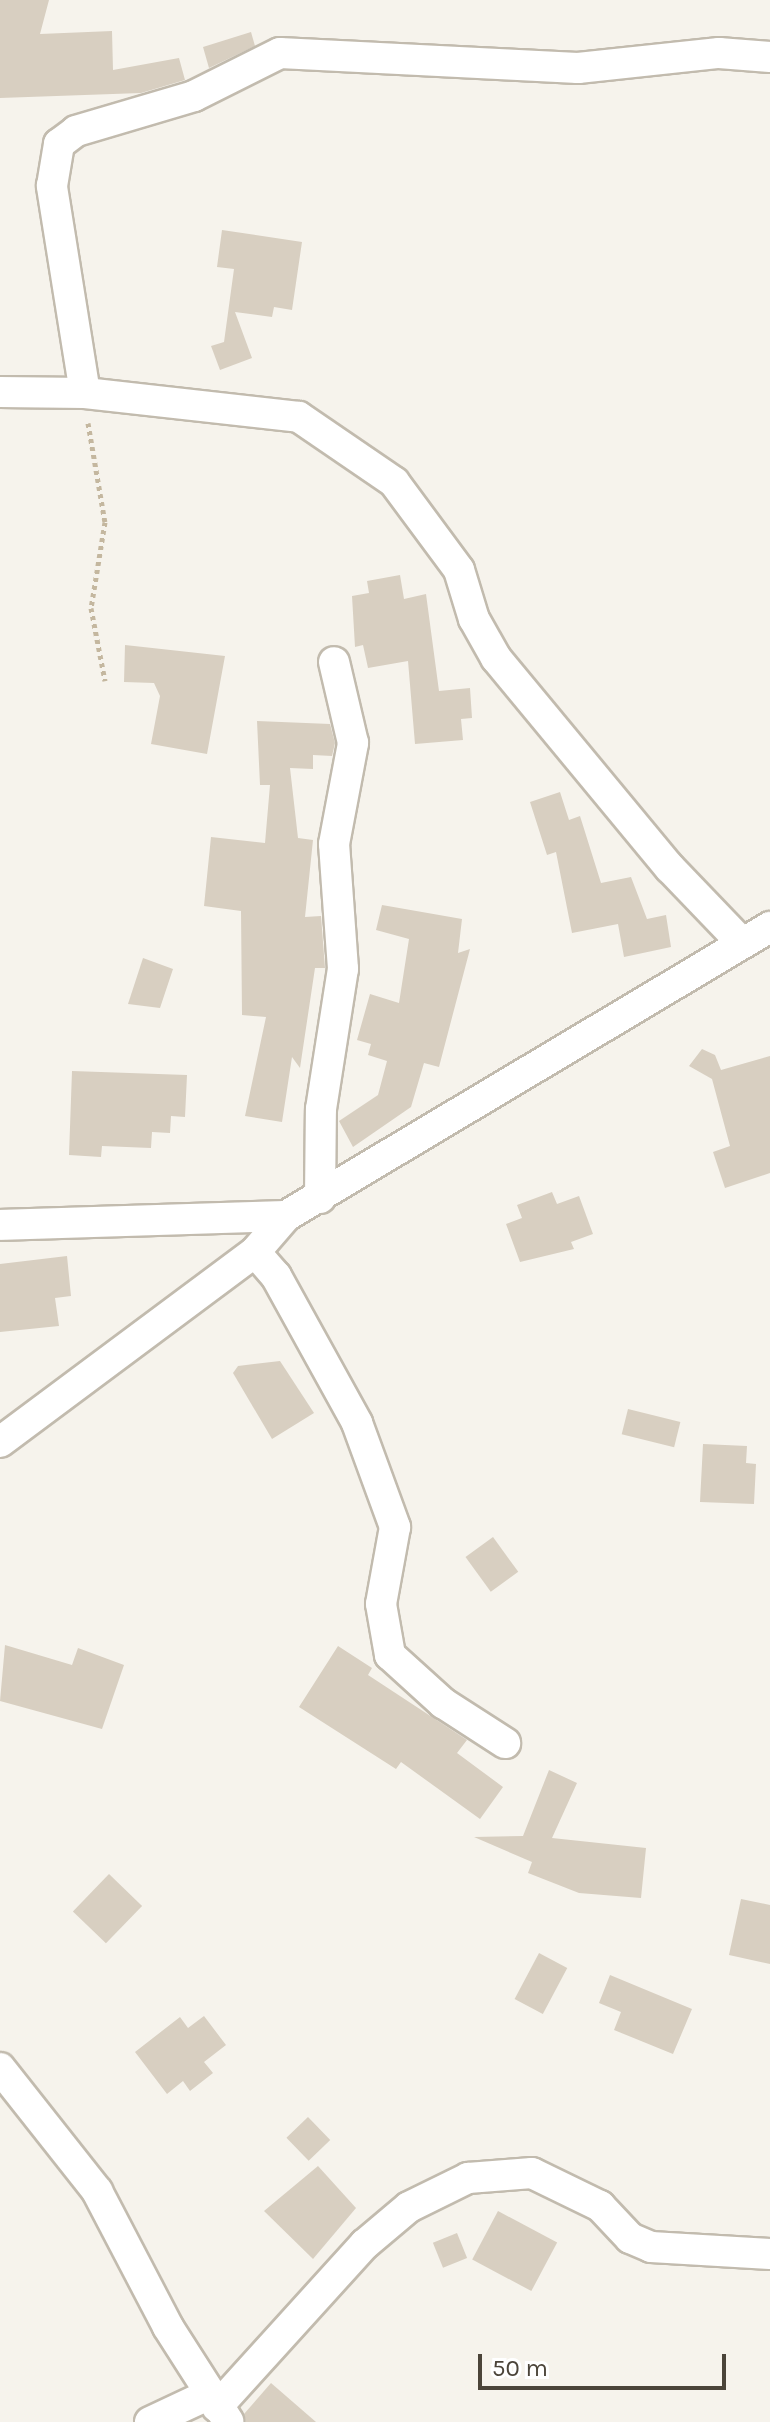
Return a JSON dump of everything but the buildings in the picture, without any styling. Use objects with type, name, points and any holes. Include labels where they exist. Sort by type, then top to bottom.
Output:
[{"type":"street","points":[[82,393],[52,175],[59,144],[76,131],[194,96],[280,53],[578,68],[719,53],[770,57]]},
{"type":"street","points":[[0,392],[82,393],[299,417],[394,482],[459,570],[474,619],[496,658],[670,868],[740,941]]},
{"type":"street","points":[[320,1198],[321,1109],[343,969],[334,844],[353,743],[334,662]]},
{"type":"street","points":[[0,1442],[255,1252],[286,1216],[740,941],[770,927]]},
{"type":"street","points":[[0,1225],[286,1216]]},
{"type":"street","points":[[255,1252],[276,1276],[357,1423],[395,1527],[381,1604],[390,1655],[443,1703],[505,1743]]},
{"type":"street","points":[[0,2068],[97,2191],[218,2408]]},
{"type":"street","points":[[150,2422],[218,2408],[365,2244],[409,2207],[468,2178],[532,2173],[600,2206],[630,2238],[651,2247],[770,2254]]},
{"type":"path","points":[[82,393],[105,522],[91,608],[105,681]]}]
